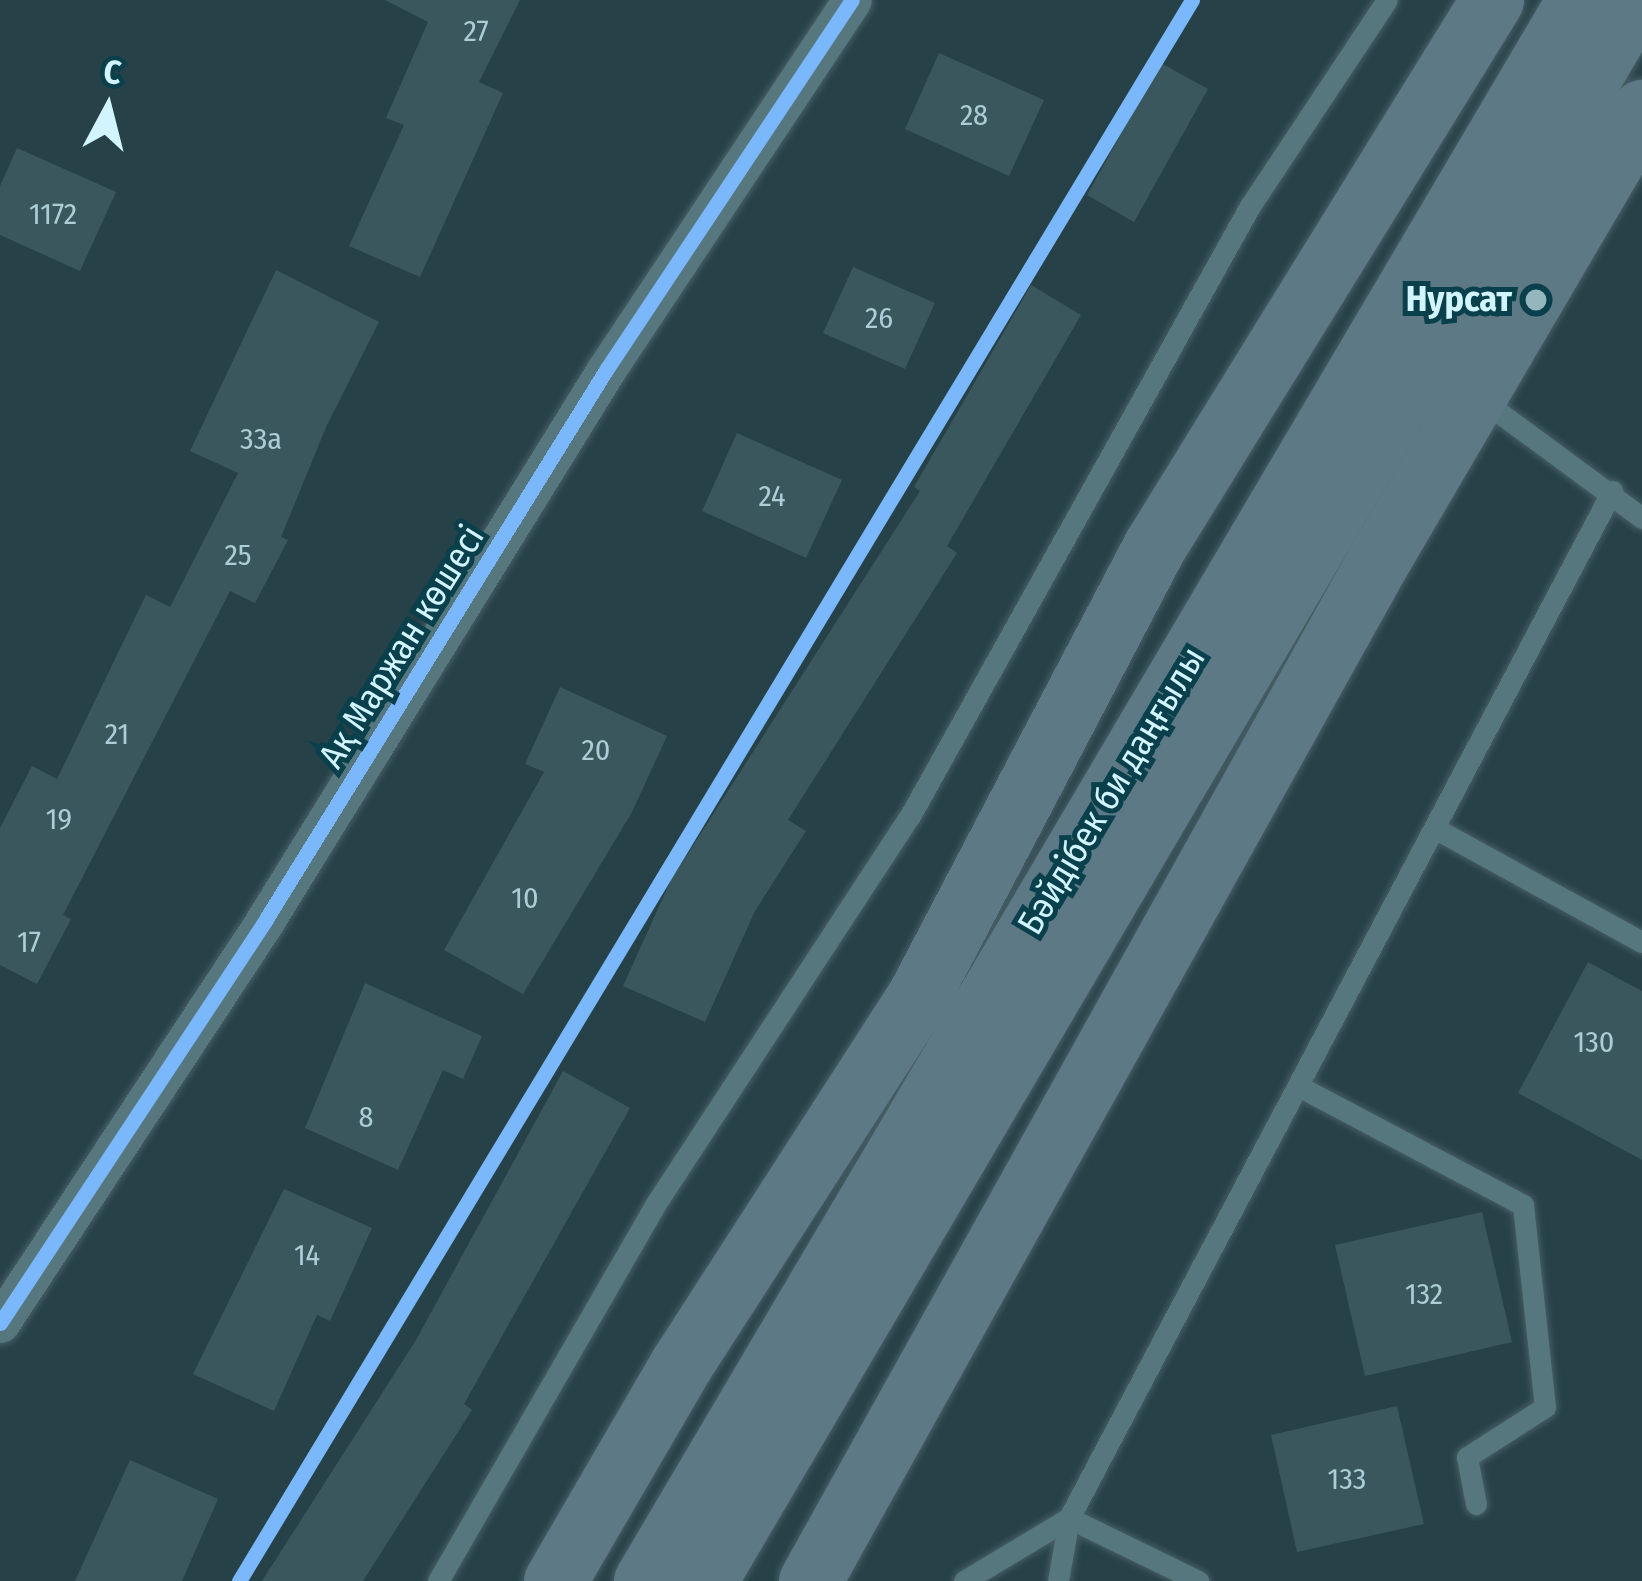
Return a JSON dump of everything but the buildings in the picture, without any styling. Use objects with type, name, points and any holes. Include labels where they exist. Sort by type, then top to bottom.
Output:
[{"type":"main road","points":[[555,1581],[682,1363],[917,999],[1154,547],[1492,0]]},
{"type":"main road","name":"Бәйдібек би даңғылы","points":[[645,1581],[1578,0]]},
{"type":"main road","name":"Бәйдібек би даңғылы","points":[[705,1581],[1635,0]]},
{"type":"main road","points":[[810,1581],[1642,111]]},
{"type":"street","name":"Ақ Маржан көшесі","points":[[0,1324],[291,879],[606,370],[852,0]]},
{"type":"lane","points":[[438,1581],[655,1204],[910,816],[1250,206],[1387,0]]},
{"type":"lane","points":[[1478,397],[1612,491],[1642,518]]},
{"type":"lane","points":[[1058,1581],[1069,1518],[1202,1258],[1302,1088],[1612,491]]},
{"type":"lane","points":[[1438,830],[1642,942]]},
{"type":"lane","points":[[1302,1088],[1523,1205],[1545,1407],[1467,1457],[1476,1504]]},
{"type":"lane","points":[[964,1581],[1069,1518]]},
{"type":"lane","points":[[1069,1518],[1198,1581]]},
{"type":"cycle path","points":[[0,1323],[266,919],[606,370],[852,0]]},
{"type":"cycle path","points":[[239,1581],[1192,0]]},
{"type":"place","name":"Нурсат","points":[[1536,300]]}]
